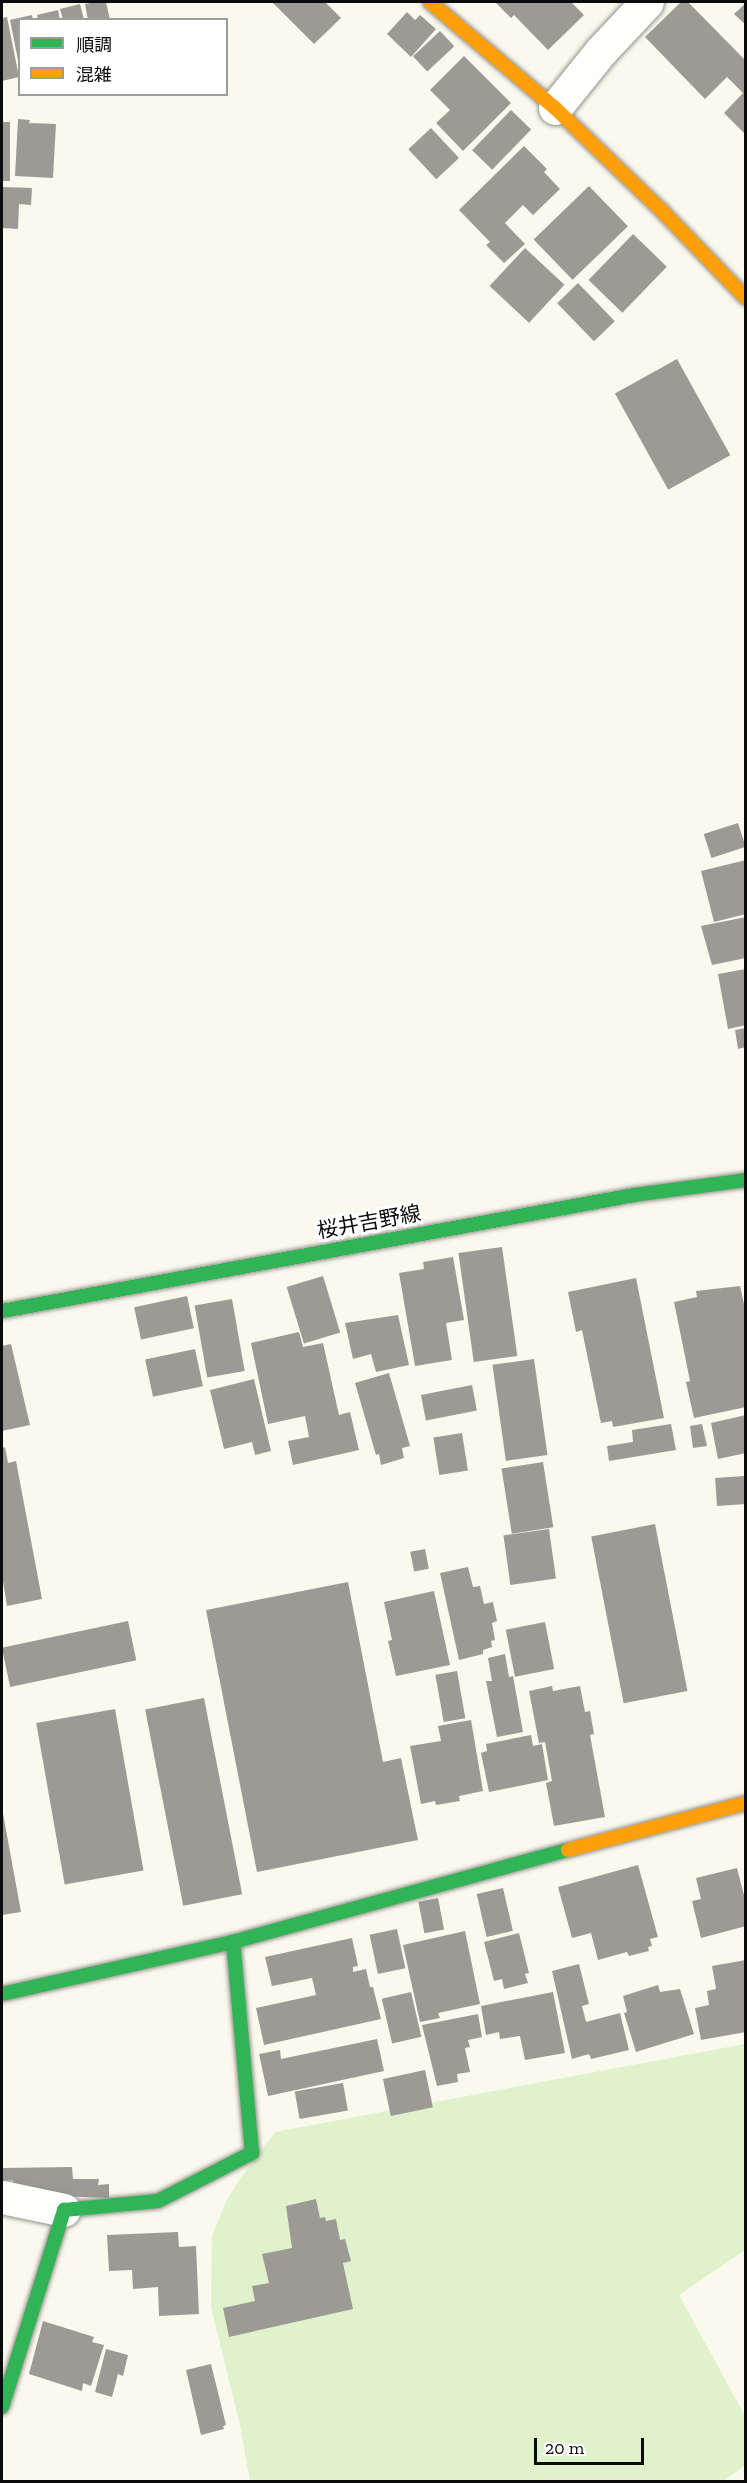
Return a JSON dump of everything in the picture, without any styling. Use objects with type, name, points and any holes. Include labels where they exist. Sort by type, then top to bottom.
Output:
[{"type":"street","points":[[430,2],[555,108],[662,211],[746,298]]},
{"type":"street","points":[[555,108],[601,51],[647,2]]},
{"type":"street","name":"桜井吉野線","points":[[2,1311],[634,1195],[746,1180]]},
{"type":"street","points":[[2,1994],[233,1942],[396,1895],[746,1803]]},
{"type":"street","points":[[2,2197],[64,2210],[158,2201],[252,2153],[233,1942]]},
{"type":"street","points":[[2,2407],[64,2210]]},
{"type":"green space","points":[[745,2044],[745,2250],[679,2295],[745,2416],[745,2465],[722,2482],[250,2481],[240,2425],[211,2307],[212,2236],[227,2200],[241,2177],[275,2132]]},
{"type":"building","points":[[106,2],[110,18],[88,18],[85,4]]},
{"type":"building","points":[[272,2],[325,2],[341,18],[314,44]]},
{"type":"building","points":[[495,2],[571,2],[584,15],[548,50],[514,15],[511,18]]},
{"type":"building","points":[[681,2],[688,2],[746,61],[746,135],[724,113],[743,93],[727,77],[705,99],[645,37]]},
{"type":"building","points":[[746,3],[746,25],[734,14]]},
{"type":"building","points":[[80,4],[84,18],[62,18],[60,9]]},
{"type":"building","points":[[58,10],[60,18],[38,18],[37,15]]},
{"type":"building","points":[[407,12],[415,20],[420,15],[436,29],[411,57],[387,34]]},
{"type":"building","points":[[7,17],[18,77],[2,81],[2,18]]},
{"type":"building","points":[[18,18],[18,60],[10,20]]},
{"type":"building","points":[[440,31],[454,46],[427,72],[413,56]]},
{"type":"building","points":[[464,56],[511,103],[463,151],[436,123],[450,110],[430,90]]},
{"type":"building","points":[[511,110],[531,129],[492,170],[472,150]]},
{"type":"building","points":[[18,119],[30,120],[29,123],[56,124],[53,178],[15,176]]},
{"type":"building","points":[[2,122],[10,122],[10,181],[2,181]]},
{"type":"building","points":[[431,128],[459,158],[436,179],[408,149]]},
{"type":"building","points":[[524,146],[547,169],[544,172],[560,189],[533,215],[523,205],[505,223],[525,244],[504,263],[486,245],[490,242],[459,210]]},
{"type":"building","points":[[589,186],[628,226],[573,280],[534,239]]},
{"type":"building","points":[[2,187],[32,188],[31,205],[19,204],[18,229],[2,228]]},
{"type":"building","points":[[633,234],[667,267],[622,313],[589,280]]},
{"type":"building","points":[[525,248],[564,285],[529,323],[490,286]]},
{"type":"building","points":[[578,283],[615,321],[594,341],[557,303]]},
{"type":"building","points":[[677,359],[730,455],[668,490],[615,393]]},
{"type":"building","points":[[738,823],[746,847],[711,858],[704,834]]},
{"type":"building","points":[[746,860],[746,914],[714,922],[701,871]]},
{"type":"building","points":[[746,917],[746,958],[712,965],[701,926]]},
{"type":"building","points":[[746,969],[746,1025],[728,1029],[718,974]]},
{"type":"building","points":[[746,1028],[746,1047],[738,1049],[735,1030]]},
{"type":"building","points":[[502,1247],[517,1356],[474,1362],[458,1253]]},
{"type":"building","points":[[453,1257],[464,1320],[446,1323],[452,1360],[415,1366],[399,1273],[424,1269],[423,1262]]},
{"type":"building","points":[[323,1276],[340,1332],[304,1344],[287,1287]]},
{"type":"building","points":[[636,1278],[664,1418],[613,1427],[612,1421],[601,1423],[582,1330],[576,1332],[568,1292]]},
{"type":"building","points":[[740,1286],[746,1313],[746,1407],[694,1418],[686,1382],[690,1381],[674,1302],[697,1297],[696,1291]]},
{"type":"building","points":[[187,1296],[194,1328],[141,1340],[134,1307]]},
{"type":"building","points":[[232,1299],[245,1371],[207,1377],[195,1306]]},
{"type":"building","points":[[398,1315],[409,1365],[376,1372],[371,1354],[353,1359],[345,1323]]},
{"type":"building","points":[[299,1332],[303,1347],[323,1343],[339,1415],[350,1412],[359,1450],[293,1465],[288,1441],[309,1437],[305,1416],[268,1424],[251,1343]]},
{"type":"building","points":[[11,1344],[30,1425],[2,1431],[2,1346]]},
{"type":"building","points":[[195,1349],[203,1386],[153,1397],[145,1360]]},
{"type":"building","points":[[534,1359],[547,1455],[506,1461],[492,1365]]},
{"type":"building","points":[[389,1373],[410,1446],[402,1448],[404,1458],[381,1465],[355,1383]]},
{"type":"building","points":[[254,1379],[271,1451],[255,1455],[252,1442],[224,1449],[210,1390]]},
{"type":"building","points":[[472,1385],[477,1411],[426,1420],[421,1395]]},
{"type":"building","points":[[746,1415],[746,1453],[718,1459],[711,1423]]},
{"type":"building","points":[[671,1424],[676,1450],[609,1461],[607,1446],[633,1442],[632,1430]]},
{"type":"building","points":[[702,1424],[707,1446],[693,1448],[690,1426]]},
{"type":"building","points":[[462,1433],[468,1471],[439,1475],[433,1438]]},
{"type":"building","points":[[5,1447],[8,1463],[16,1461],[42,1599],[7,1606],[2,1575],[2,1448]]},
{"type":"building","points":[[543,1462],[553,1527],[512,1534],[502,1469]]},
{"type":"building","points":[[744,1476],[746,1504],[717,1506],[715,1478]]},
{"type":"building","points":[[655,1524],[687,1691],[624,1703],[591,1536]]},
{"type":"building","points":[[549,1529],[556,1579],[510,1585],[503,1535]]},
{"type":"building","points":[[425,1549],[429,1569],[414,1571],[410,1552]]},
{"type":"building","points":[[468,1567],[473,1587],[480,1586],[484,1604],[493,1602],[497,1621],[492,1623],[495,1640],[491,1641],[492,1647],[483,1650],[483,1654],[459,1660],[440,1573]]},
{"type":"building","points":[[348,1582],[383,1762],[401,1758],[418,1840],[257,1872],[206,1610]]},
{"type":"building","points":[[434,1591],[450,1665],[396,1676],[388,1641],[392,1640],[384,1602]]},
{"type":"building","points":[[128,1621],[136,1660],[10,1687],[2,1648]]},
{"type":"building","points":[[545,1622],[554,1669],[515,1677],[506,1630]]},
{"type":"building","points":[[505,1654],[509,1677],[513,1676],[523,1732],[497,1737],[486,1681],[492,1681],[488,1658]]},
{"type":"building","points":[[457,1671],[465,1718],[444,1722],[435,1675]]},
{"type":"building","points":[[552,1686],[553,1691],[580,1686],[585,1712],[590,1711],[594,1734],[590,1735],[605,1817],[554,1826],[546,1783],[552,1781],[545,1742],[539,1743],[529,1691]]},
{"type":"building","points":[[204,1698],[242,1894],[183,1906],[145,1709]]},
{"type":"building","points":[[115,1709],[143,1871],[65,1884],[36,1723]]},
{"type":"building","points":[[471,1720],[483,1791],[459,1796],[460,1801],[436,1805],[435,1801],[421,1804],[410,1746],[441,1741],[438,1726]]},
{"type":"building","points":[[531,1735],[533,1746],[542,1744],[548,1780],[489,1792],[481,1753],[487,1751],[486,1744]]},
{"type":"building","points":[[2,1808],[21,1912],[2,1915]]},
{"type":"building","points":[[638,1865],[658,1937],[650,1939],[652,1946],[648,1947],[649,1951],[629,1956],[627,1952],[598,1960],[591,1933],[572,1938],[558,1887]]},
{"type":"building","points":[[737,1868],[746,1903],[746,1926],[701,1938],[692,1901],[701,1899],[696,1878]]},
{"type":"building","points":[[503,1888],[513,1931],[487,1937],[477,1894]]},
{"type":"building","points":[[438,1898],[444,1929],[424,1933],[418,1902]]},
{"type":"building","points":[[397,1929],[405,1968],[378,1974],[370,1935]]},
{"type":"building","points":[[465,1931],[480,2004],[438,2013],[440,2018],[420,2022],[403,1945]]},
{"type":"building","points":[[519,1933],[529,1973],[525,1974],[528,1983],[504,1989],[502,1979],[494,1981],[484,1942]]},
{"type":"building","points":[[352,1938],[358,1966],[353,1967],[353,1972],[366,1969],[381,2019],[264,2045],[256,2008],[316,1995],[312,1978],[272,1986],[265,1957]]},
{"type":"building","points":[[746,1960],[746,2032],[701,2040],[695,2008],[709,2005],[707,1991],[716,1989],[712,1966]]},
{"type":"building","points":[[579,1964],[589,2004],[582,2006],[586,2022],[620,2013],[629,2050],[591,2059],[589,2054],[572,2059],[552,1971]]},
{"type":"building","points":[[658,1985],[660,1992],[680,1989],[694,2034],[636,2052],[624,2013],[627,2012],[623,1996]]},
{"type":"building","points":[[411,1992],[421,2037],[392,2044],[382,1999]]},
{"type":"building","points":[[553,1992],[565,2053],[525,2060],[520,2036],[500,2039],[499,2032],[486,2035],[481,2006]]},
{"type":"building","points":[[478,2014],[482,2037],[468,2040],[470,2047],[465,2048],[470,2072],[457,2074],[458,2082],[437,2086],[422,2025]]},
{"type":"building","points":[[377,2039],[384,2071],[268,2096],[259,2054],[280,2050],[281,2059]]},
{"type":"building","points":[[425,2070],[433,2107],[391,2116],[383,2079]]},
{"type":"building","points":[[343,2083],[348,2111],[300,2119],[295,2092]]},
{"type":"building","points":[[72,2167],[73,2179],[99,2179],[98,2185],[109,2184],[109,2198],[57,2196],[57,2192],[31,2192],[13,2188],[13,2180],[2,2181],[2,2168]]},
{"type":"building","points":[[316,2199],[320,2218],[325,2217],[326,2221],[336,2219],[340,2240],[345,2239],[351,2261],[343,2263],[353,2309],[229,2337],[223,2308],[255,2301],[252,2286],[269,2283],[262,2254],[292,2248],[286,2206]]},
{"type":"building","points":[[178,2232],[179,2247],[196,2246],[199,2314],[159,2316],[158,2287],[133,2289],[132,2270],[109,2271],[107,2235]]},
{"type":"building","points":[[43,2321],[94,2337],[92,2342],[104,2345],[91,2386],[83,2383],[82,2391],[29,2374]]},
{"type":"building","points":[[106,2349],[128,2355],[123,2376],[118,2374],[112,2397],[95,2392]]},
{"type":"building","points":[[211,2364],[226,2425],[223,2426],[224,2429],[201,2435],[186,2370]]},
{"type":"traffic: fast","points":[[2,1311],[634,1195],[746,1180]]},
{"type":"traffic: fast","points":[[2,1994],[233,1942],[568,1850]]},
{"type":"traffic: fast","points":[[2,2407],[64,2210],[158,2201],[252,2153],[233,1942]]},
{"type":"traffic: slow","points":[[430,2],[555,108],[662,211],[746,298]]},
{"type":"traffic: slow","points":[[568,1850],[746,1803]]}]
